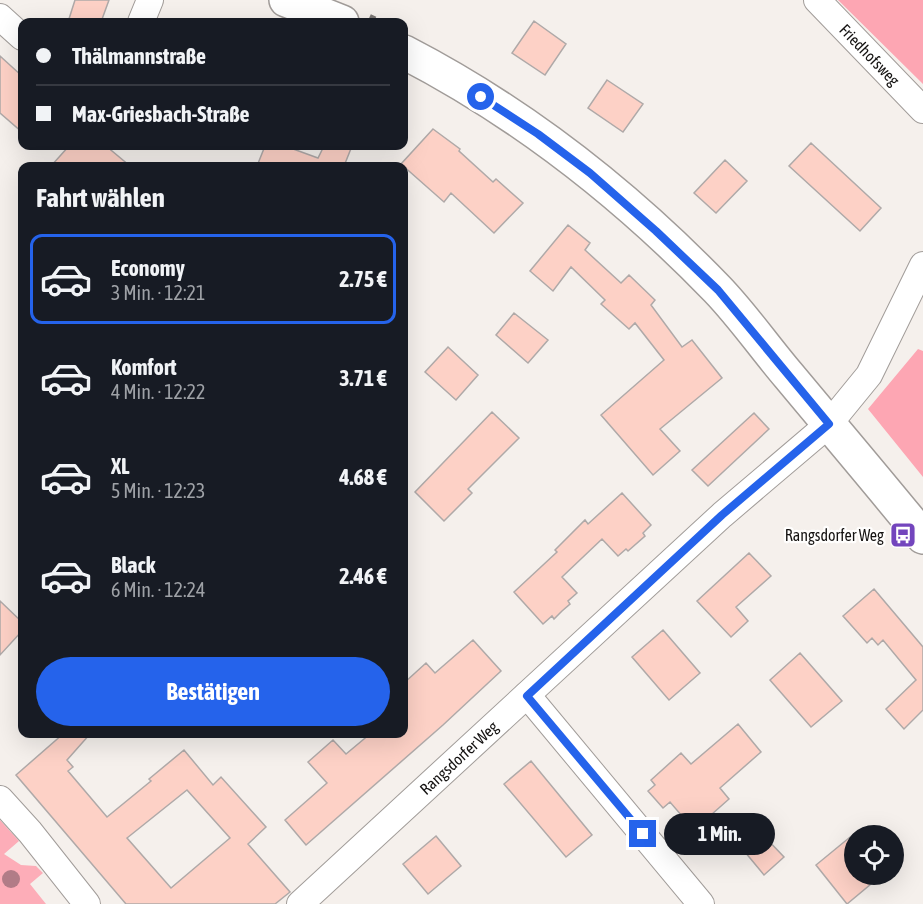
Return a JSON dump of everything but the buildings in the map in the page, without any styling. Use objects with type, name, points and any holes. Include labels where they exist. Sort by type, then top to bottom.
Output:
[{"type":"main road","points":[[286,0],[332,18]]},
{"type":"main road","points":[[408,54],[538,134],[606,188],[718,290],[923,537]]},
{"type":"street","points":[[143,18],[150,0]]},
{"type":"street","name":"Friedhofsweg","points":[[817,0],[923,110]]},
{"type":"street","points":[[0,17],[18,33]]},
{"type":"street","name":"Rangsdorfer Weg","points":[[300,904],[722,515],[829,424],[870,375],[923,265]]},
{"type":"street","points":[[527,696],[701,904]]},
{"type":"street","points":[[0,799],[30,832],[87,904]]},
{"type":"shaded area","points":[[838,0],[923,0],[923,84]]},
{"type":"shaded area","points":[[918,349],[923,351],[923,477],[868,409]]},
{"type":"shaded area","points":[[0,820],[19,841],[4,854],[21,865],[36,866],[43,873],[30,884],[46,904],[0,904]]},
{"type":"place","name":"Rangsdorfer Weg","points":[[903,535]]},
{"type":"route","points":[[481,97],[538,134],[590,173],[656,231],[718,290],[829,424],[722,515],[527,696],[643,834]]}]
